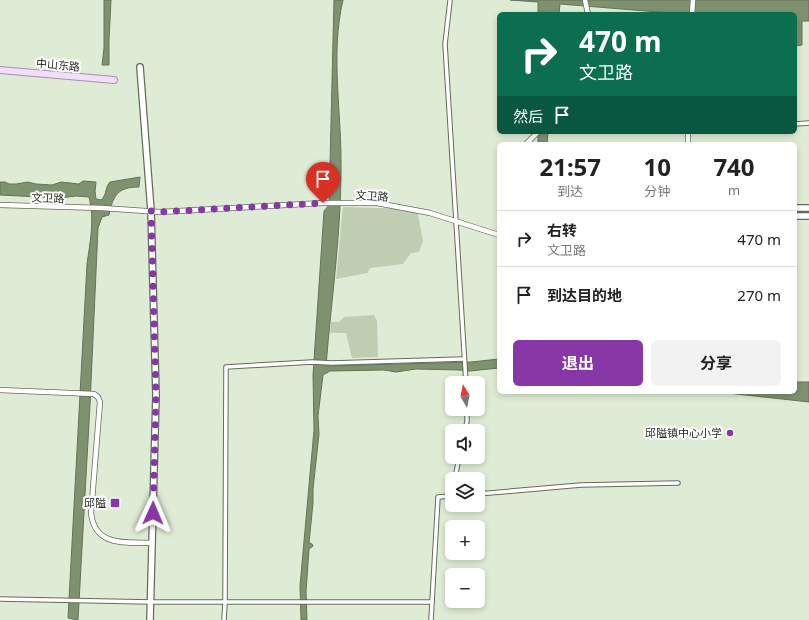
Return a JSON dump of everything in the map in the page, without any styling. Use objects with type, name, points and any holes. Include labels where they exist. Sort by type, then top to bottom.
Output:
[{"type":"main road","points":[[140,67],[151,211],[156,395],[150,620]]},
{"type":"main road","name":"中山东路","points":[[0,70],[114,80]]},
{"type":"main road","points":[[797,208],[809,208]]},
{"type":"main road","points":[[797,216],[809,216]]},
{"type":"street","points":[[585,0],[588,12]]},
{"type":"street","points":[[692,12],[693,0]]},
{"type":"street","points":[[450,1],[445,44],[465,376]]},
{"type":"street","points":[[797,124],[809,123]]},
{"type":"street","points":[[528,142],[536,134]]},
{"type":"street","name":"文卫路","points":[[0,205],[102,208],[160,212],[323,203],[376,203],[430,213],[497,234]]},
{"type":"street","points":[[224,620],[226,367],[312,362],[332,363],[464,359]]},
{"type":"street","points":[[0,390],[94,394],[98,397],[100,402],[91,513],[92,522],[96,530],[104,538],[112,541],[152,543]]},
{"type":"street","points":[[485,493],[581,485],[678,483]]},
{"type":"street","points":[[431,620],[438,497],[445,496]]},
{"type":"street","points":[[0,598],[225,603],[432,602]]},
{"type":"shaded area","points":[[104,0],[111,0],[109,65],[102,65],[104,48]]},
{"type":"shaded area","points":[[334,0],[343,0],[337,42],[341,194],[338,244],[326,366],[471,362],[497,359],[497,368],[470,371],[416,369],[396,372],[384,370],[330,371],[323,375],[318,416],[319,434],[309,543],[313,546],[309,549],[306,592],[307,620],[301,620],[300,586],[314,430],[313,375],[324,211],[329,205]]},
{"type":"shaded area","points":[[510,0],[809,0],[809,21],[802,21],[802,45],[797,46],[797,12],[658,12],[560,4],[559,12],[538,12],[538,2]]},
{"type":"shaded area","points":[[538,134],[548,134],[547,142],[538,142]]},
{"type":"shaded area","points":[[140,177],[139,187],[132,187],[117,194],[112,203],[109,215],[102,217],[98,228],[78,620],[68,618],[87,264],[92,214],[91,205],[89,197],[76,196],[60,198],[0,195],[0,182],[16,184],[28,182],[52,185],[61,182],[79,184],[83,181],[96,182],[96,199],[101,200],[110,182]]},
{"type":"shaded area","points":[[343,207],[417,209],[423,241],[419,252],[411,253],[403,264],[370,268],[367,273],[336,279]]},
{"type":"shaded area","points":[[374,315],[377,321],[378,357],[352,358],[346,333],[330,333],[331,322],[339,322],[344,317]]},
{"type":"shaded area","points":[[797,382],[809,382],[809,402],[736,394],[797,394]]},
{"type":"place","name":"邱隘镇中心小学","points":[[730,433]]},
{"type":"place","name":"邱隘","points":[[115,503]]},
{"type":"route","points":[[153,513],[156,395],[151,211],[160,212],[323,203]]}]
